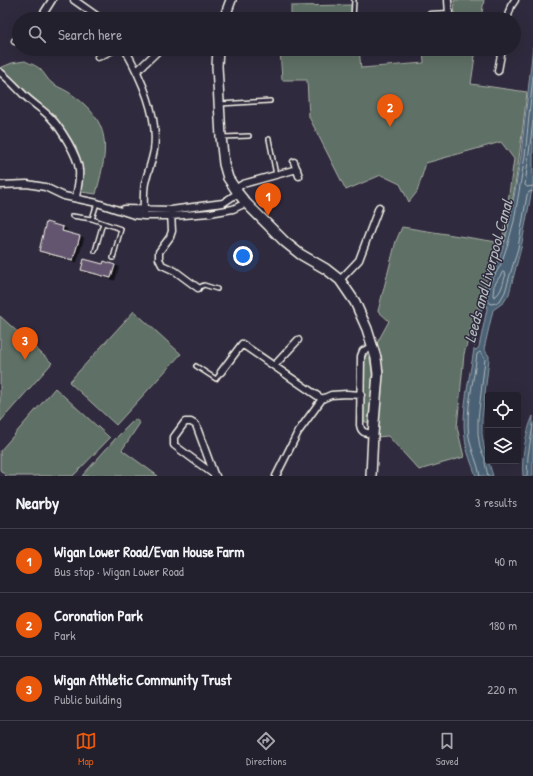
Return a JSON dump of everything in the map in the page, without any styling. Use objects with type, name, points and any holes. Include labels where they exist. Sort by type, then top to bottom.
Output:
[{"type":"main road","points":[[227,12],[231,0]]},
{"type":"main road","points":[[218,56],[221,137],[226,171],[236,191],[246,203],[292,248],[326,269],[340,280],[355,302],[367,329],[378,374],[371,476]]},
{"type":"street","points":[[44,12],[52,0]]},
{"type":"street","points":[[74,0],[91,12]]},
{"type":"street","points":[[448,0],[449,12]]},
{"type":"street","points":[[509,12],[515,0]]},
{"type":"street","points":[[129,56],[137,71],[144,90],[155,129],[154,150],[144,190],[144,213]]},
{"type":"street","points":[[137,71],[153,56]]},
{"type":"street","points":[[498,71],[501,56]]},
{"type":"street","points":[[1,76],[46,114],[59,128],[77,161],[79,170],[76,198]]},
{"type":"street","points":[[294,162],[299,176]]},
{"type":"street","points":[[171,213],[223,203],[243,184],[297,169]]},
{"type":"street","points":[[0,185],[36,185],[45,187],[64,196],[116,208],[134,215],[144,213],[210,213],[233,209],[246,203]]},
{"type":"street","points":[[340,280],[359,260],[378,209],[370,210]]},
{"type":"street","points":[[171,213],[172,231],[170,237],[160,252],[158,259],[162,265],[175,271],[189,285],[198,288]]},
{"type":"street","points":[[274,366],[298,340]]},
{"type":"street","points":[[221,372],[242,344],[322,399]]},
{"type":"street","points":[[372,347],[365,349],[362,353],[360,428],[365,433],[373,434]]},
{"type":"street","points":[[276,476],[298,432],[322,399],[331,395],[361,395]]},
{"type":"street","points":[[186,422],[191,422],[196,425],[215,475],[174,445],[174,437],[186,422]]},
{"type":"lane","points":[[353,12],[354,0]]},
{"type":"lane","points":[[220,104],[270,101]]},
{"type":"lane","points":[[221,137],[249,136]]},
{"type":"lane","points":[[269,139],[276,175]]},
{"type":"lane","points":[[92,219],[97,203]]},
{"type":"lane","points":[[72,216],[92,219],[121,229],[113,258]]},
{"type":"lane","points":[[95,250],[103,223]]},
{"type":"lane","points":[[198,288],[204,285],[217,289]]},
{"type":"lane","points":[[196,366],[216,379],[221,372]]},
{"type":"green space","points":[[454,0],[484,0],[482,12],[455,12]]},
{"type":"green space","points":[[350,5],[355,6],[355,12],[291,12],[291,6]]},
{"type":"green space","points":[[280,56],[360,56],[361,68],[424,63],[424,56],[475,56],[471,84],[527,92],[515,186],[504,242],[502,243],[514,159],[501,142],[426,163],[417,192],[409,202],[400,184],[381,175],[346,190],[309,117],[307,80],[282,80]]},
{"type":"green space","points":[[25,61],[39,68],[53,84],[74,96],[87,107],[96,118],[104,140],[104,152],[103,165],[96,194],[81,192],[81,164],[79,154],[68,134],[52,116],[0,68],[12,63]]},
{"type":"green space","points":[[402,227],[497,242],[464,354],[457,427],[464,457],[419,470],[388,436],[377,437],[382,371],[381,355],[377,343],[389,321],[378,311],[396,241]]},
{"type":"green space","points":[[134,311],[181,354],[116,425],[69,382]]},
{"type":"green space","points":[[0,316],[52,363],[0,422]]},
{"type":"green space","points":[[368,353],[372,370],[372,379],[368,423],[364,421],[363,417],[363,360]]},
{"type":"green space","points":[[55,388],[110,438],[73,476],[6,476],[0,470],[0,451]]},
{"type":"green space","points":[[135,419],[140,423],[122,450],[158,476],[82,476],[115,439]]},
{"type":"water","name":"Leeds and Liverpool Canal","points":[[533,46],[533,184],[521,248],[509,294],[504,302],[493,310],[484,349],[489,356],[489,359],[482,419],[482,434],[485,450],[485,464],[489,464],[493,476],[476,476],[466,443],[464,416],[466,393],[474,349],[476,350],[479,347],[487,309],[486,303],[483,304],[482,307],[475,346],[472,344],[478,311],[486,283],[497,263],[505,242],[521,156]]},
{"type":"water","points":[[533,416],[533,476],[523,476],[525,445],[528,429]]},
{"type":"building","points":[[46,222],[63,227],[62,231],[80,236],[73,260],[39,251]]},
{"type":"building","points":[[84,259],[103,264],[104,261],[115,265],[111,278],[81,270]]},
{"type":"place","name":"Coronation Park","points":[[390,127]]},
{"type":"place","name":"Wigan Lower Road/Evan House Farm","points":[[268,216]]},
{"type":"place","name":"Wigan Athletic Community Trust","points":[[25,360]]}]
